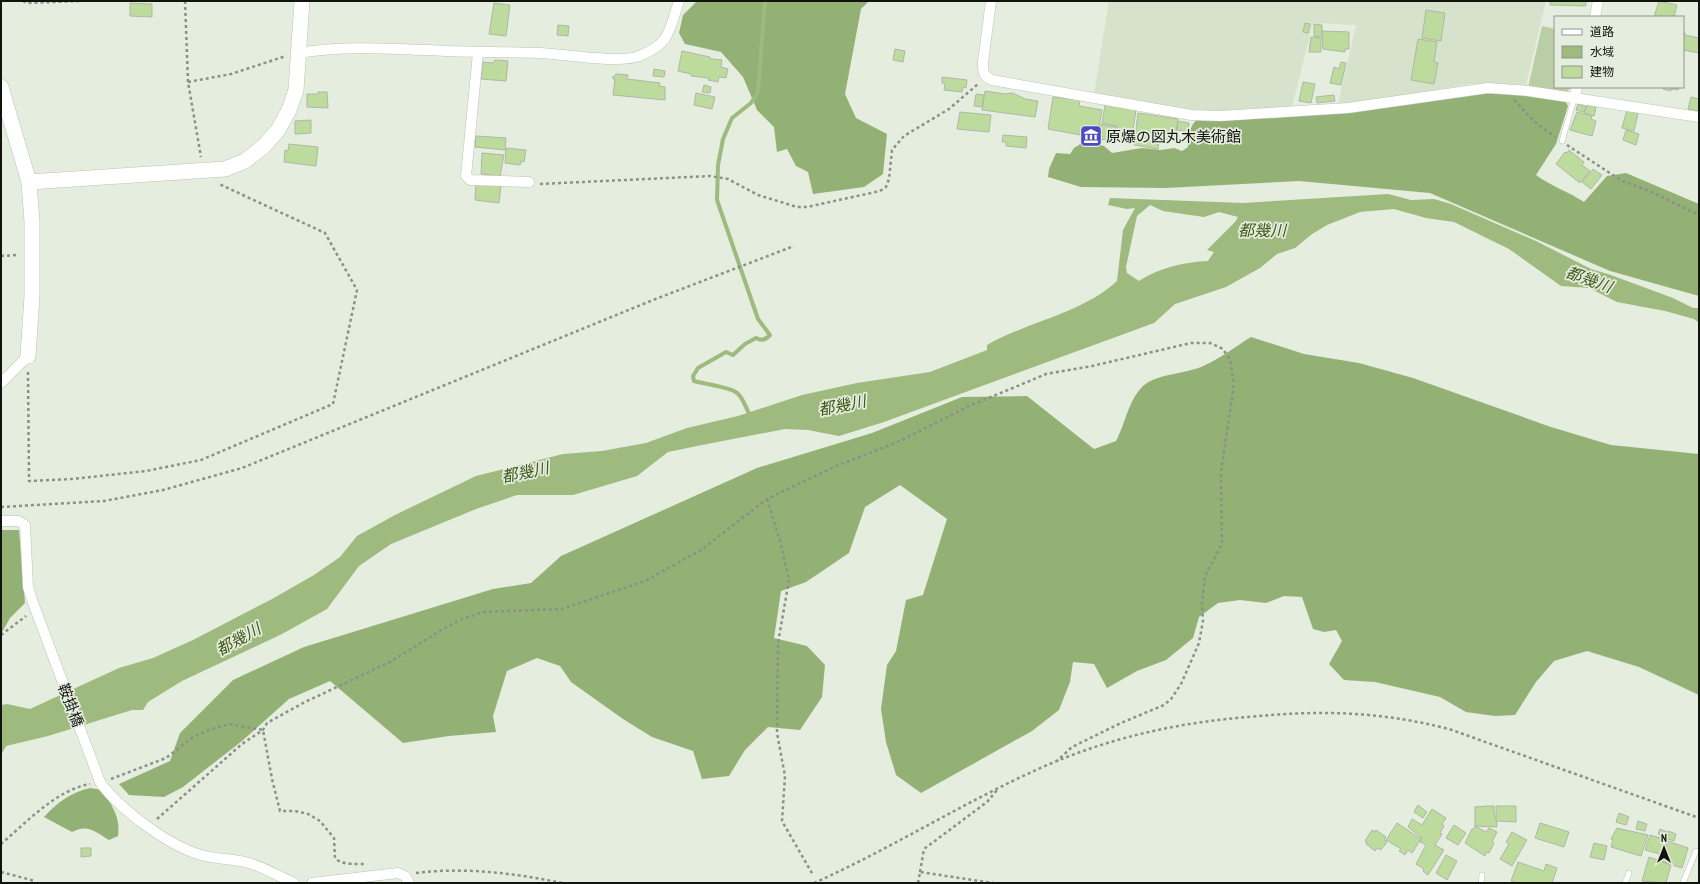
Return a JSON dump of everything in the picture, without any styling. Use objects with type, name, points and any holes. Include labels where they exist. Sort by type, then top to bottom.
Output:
[{"type":"street","points":[[29,182],[225,169],[245,161],[264,146],[278,130],[289,110],[296,90],[302,1]]},
{"type":"street","points":[[298,53],[315,50],[390,49],[539,53],[620,59],[637,57],[663,43],[668,35],[679,1]]},
{"type":"street","points":[[991,1],[983,62],[983,72],[986,77],[992,80],[1191,115],[1220,116],[1348,108],[1488,88],[1528,91],[1699,117]]},
{"type":"street","points":[[1595,16],[1598,1]]},
{"type":"street","points":[[478,52],[466,176],[470,180],[528,182]]},
{"type":"street","points":[[1,87],[29,182],[32,222],[32,296],[28,356],[1,383]]},
{"type":"street","points":[[1574,99],[1577,88]]},
{"type":"street","name":"鞍掛橋","points":[[1,520],[18,521],[24,525],[26,531],[28,587],[35,610],[100,782],[109,794],[123,808],[178,846],[212,858],[252,864],[294,883]]},
{"type":"street","points":[[312,883],[393,873],[402,874],[409,883]]},
{"type":"lane","points":[[1562,142],[1574,99]]},
{"type":"lane","points":[[1683,883],[1696,851]]},
{"type":"lane","points":[[1625,883],[1628,873]]},
{"type":"lane","points":[[1481,883],[1482,875]]},
{"type":"path","points":[[23,1],[27,3],[78,1]]},
{"type":"path","points":[[28,356],[29,481],[72,480],[146,471],[201,460],[333,404],[357,290],[325,233],[208,178],[203,171],[188,82],[184,1]]},
{"type":"path","points":[[188,82],[230,74],[298,53]]},
{"type":"path","points":[[528,182],[546,184],[710,176],[728,179],[758,195],[797,207],[807,207],[866,195],[880,191],[886,187],[889,179],[892,150],[904,136],[949,109],[986,77]]},
{"type":"path","points":[[1508,90],[1516,103],[1535,122],[1562,142],[1622,180],[1647,190],[1699,215]]},
{"type":"path","points":[[1,507],[117,499],[163,490],[242,468],[653,300],[794,246]]},
{"type":"path","points":[[1,256],[32,255]]},
{"type":"path","points":[[149,826],[242,744],[263,730],[267,723],[303,703],[390,662],[462,619],[484,612],[562,609],[645,581],[701,550],[767,499],[834,467],[900,442],[969,406],[1046,374],[1092,366],[1191,343],[1210,343],[1222,349],[1230,360],[1234,384],[1222,472],[1222,544],[1205,576],[1202,603],[1203,621],[1199,644],[1181,684],[1171,699],[1164,705],[1127,720],[1072,747],[1056,761]]},
{"type":"path","points":[[767,499],[780,541],[789,580],[778,643],[777,733],[785,776],[782,820],[813,875]]},
{"type":"path","points":[[1,635],[35,610]]},
{"type":"path","points":[[814,883],[1056,761],[1131,735],[1178,725],[1287,713],[1335,712],[1361,714],[1410,720],[1449,729],[1699,818]]},
{"type":"path","points":[[1,844],[59,797],[77,786],[100,782],[166,758],[193,737],[212,729],[229,724],[242,725],[263,730]]},
{"type":"path","points":[[263,730],[272,779],[280,811],[295,811],[308,814],[320,821],[334,838],[335,858],[337,860],[341,862],[368,864]]},
{"type":"path","points":[[918,883],[924,849],[987,802],[1000,788]]},
{"type":"path","points":[[402,874],[466,870],[525,876],[562,883]]},
{"type":"path","points":[[1,872],[35,882]]},
{"type":"path","points":[[920,872],[993,883]]},
{"type":"shaded area","points":[[697,1],[869,1],[861,9],[845,94],[856,118],[887,134],[883,174],[864,187],[813,194],[808,172],[796,166],[787,149],[777,152],[774,127],[757,110],[743,77],[721,52],[685,44],[679,33],[683,15]]},
{"type":"shaded area","points":[[1109,1],[1546,1],[1526,85],[1469,84],[1401,96],[1338,104],[1356,25],[1313,23],[1292,107],[1204,112],[1182,110],[1094,94]]},
{"type":"shaded area","points":[[1542,26],[1554,29],[1554,88],[1571,88],[1566,92],[1528,88]]},
{"type":"shaded area","points":[[1466,87],[1564,99],[1568,106],[1556,144],[1536,175],[1584,202],[1607,176],[1626,173],[1699,204],[1699,296],[1610,271],[1430,193],[1299,181],[1165,188],[1081,187],[1048,177],[1049,169],[1056,153],[1070,154],[1074,148],[1085,141],[1104,146],[1112,153],[1142,148],[1161,150],[1174,148],[1182,151],[1188,147],[1191,128],[1195,121],[1203,114],[1339,106]]},
{"type":"shaded area","points":[[1251,337],[1304,354],[1359,363],[1413,378],[1551,427],[1611,445],[1699,454],[1699,695],[1639,667],[1587,651],[1554,661],[1536,682],[1515,715],[1495,716],[1466,712],[1440,697],[1375,682],[1344,680],[1329,664],[1342,641],[1336,630],[1324,632],[1313,629],[1302,597],[1284,596],[1266,603],[1240,600],[1218,603],[1199,617],[1193,638],[1166,660],[1137,671],[1107,688],[1094,664],[1073,662],[1070,682],[1059,710],[1032,731],[921,793],[896,775],[886,742],[881,709],[887,665],[896,651],[906,600],[923,595],[947,519],[900,485],[865,507],[849,553],[806,582],[781,591],[774,638],[807,646],[825,665],[822,697],[800,730],[768,727],[745,750],[729,776],[702,779],[693,751],[652,737],[623,719],[571,682],[560,666],[537,658],[507,671],[493,716],[496,732],[449,736],[403,743],[330,681],[289,699],[242,741],[183,787],[164,797],[129,795],[119,784],[170,761],[180,733],[233,680],[304,647],[493,589],[531,583],[561,556],[757,468],[872,433],[962,397],[1027,396],[1094,449],[1116,441],[1134,398],[1143,386],[1155,379],[1201,367],[1220,357]]},
{"type":"shaded area","points":[[1,530],[19,530],[25,603],[10,618],[1,634]]},
{"type":"shaded area","points":[[90,788],[102,790],[109,801],[117,817],[119,829],[118,836],[109,840],[95,831],[87,829],[72,832],[44,817],[65,799],[77,792]]},
{"type":"water","name":"都幾川","points":[[1388,194],[1411,200],[1434,199],[1451,204],[1536,241],[1591,269],[1673,298],[1693,308],[1699,308],[1699,323],[1694,319],[1665,311],[1617,302],[1589,288],[1561,286],[1509,249],[1454,222],[1426,218],[1394,209],[1360,212],[1327,225],[1312,234],[1295,248],[1277,254],[1260,268],[1226,287],[1175,304],[1154,323],[884,422],[839,436],[808,430],[785,429],[668,452],[637,476],[573,495],[517,495],[476,509],[391,544],[359,566],[327,609],[282,634],[182,681],[148,702],[143,710],[132,710],[48,736],[6,746],[1,755],[1,705],[7,704],[30,709],[119,668],[153,658],[193,640],[272,599],[314,575],[340,557],[357,536],[395,515],[476,476],[563,454],[602,451],[646,443],[687,428],[738,416],[802,395],[857,383],[930,372],[987,350],[987,345],[1003,337],[1087,302],[1117,281],[1123,230],[1135,208],[1127,209],[1108,205],[1110,198],[1243,203]],"holes":[[[1150,205],[1163,211],[1204,217],[1219,212],[1238,217],[1235,222],[1207,250],[1214,252],[1208,261],[1172,266],[1146,276],[1139,281],[1127,273],[1126,267],[1137,216]]]},
{"type":"building","points":[[1550,1],[1586,1],[1586,6],[1550,5]]},
{"type":"building","points":[[1659,1],[1677,5],[1674,16],[1654,16]]},
{"type":"building","points":[[130,3],[152,4],[152,17],[130,16]]},
{"type":"building","points":[[494,3],[510,5],[506,36],[489,34]]},
{"type":"building","points":[[1426,10],[1445,13],[1441,41],[1422,38]]},
{"type":"building","points":[[1305,23],[1310,24],[1308,33],[1303,32]]},
{"type":"building","points":[[1314,24],[1322,25],[1322,37],[1314,36]]},
{"type":"building","points":[[558,25],[569,26],[568,36],[557,35]]},
{"type":"building","points":[[1322,31],[1349,32],[1349,49],[1345,49],[1345,52],[1323,49]]},
{"type":"building","points":[[1684,33],[1685,35],[1699,38],[1699,53],[1684,50]]},
{"type":"building","points":[[1311,37],[1321,38],[1321,52],[1309,52]]},
{"type":"building","points":[[1418,39],[1437,42],[1434,62],[1438,63],[1434,84],[1411,80]]},
{"type":"building","points":[[895,49],[905,51],[903,62],[893,60]]},
{"type":"building","points":[[682,51],[710,57],[710,59],[722,60],[721,67],[728,69],[726,78],[719,77],[718,82],[708,80],[709,78],[691,76],[691,74],[678,71]]},
{"type":"building","points":[[495,60],[508,61],[506,81],[481,79],[483,62],[493,63]]},
{"type":"building","points":[[1341,62],[1346,63],[1341,85],[1330,83],[1334,67],[1339,69]]},
{"type":"building","points":[[654,69],[665,71],[664,77],[653,76]]},
{"type":"building","points":[[616,74],[628,75],[627,79],[660,83],[659,86],[665,87],[665,100],[613,95],[615,79],[613,79],[613,76]]},
{"type":"building","points":[[942,77],[967,80],[966,88],[963,87],[962,92],[944,90],[945,84],[942,83]]},
{"type":"building","points":[[1303,82],[1315,84],[1311,103],[1299,101]]},
{"type":"building","points":[[704,85],[711,87],[710,93],[702,92]]},
{"type":"building","points":[[1679,88],[1678,90],[1671,89],[1671,91],[1663,89]]},
{"type":"building","points":[[985,91],[1005,94],[1013,93],[1025,99],[1038,101],[1035,117],[982,110]]},
{"type":"building","points":[[318,92],[327,92],[328,108],[307,107],[307,94],[318,94]]},
{"type":"building","points":[[696,93],[715,97],[712,109],[694,105]]},
{"type":"building","points":[[976,94],[984,95],[982,107],[974,106]]},
{"type":"building","points":[[1334,95],[1335,101],[1317,103],[1316,97]]},
{"type":"building","points":[[1053,97],[1080,100],[1079,106],[1102,110],[1097,138],[1048,129]]},
{"type":"building","points":[[1691,97],[1699,99],[1699,111],[1688,109]]},
{"type":"building","points":[[1578,104],[1586,107],[1584,112],[1576,110]]},
{"type":"building","points":[[1105,105],[1136,110],[1131,143],[1115,141],[1117,126],[1102,123]]},
{"type":"building","points":[[1587,105],[1596,107],[1594,116],[1584,113]]},
{"type":"building","points":[[1627,110],[1638,113],[1634,131],[1622,128]]},
{"type":"building","points":[[960,112],[991,115],[989,132],[957,129]]},
{"type":"building","points":[[1577,112],[1592,116],[1591,119],[1596,121],[1592,136],[1570,130]]},
{"type":"building","points":[[1138,113],[1178,119],[1175,140],[1159,138],[1158,149],[1134,145]]},
{"type":"building","points":[[311,120],[311,133],[295,134],[295,121]]},
{"type":"building","points":[[1178,121],[1189,123],[1188,132],[1177,130]]},
{"type":"building","points":[[1101,124],[1116,127],[1114,141],[1098,139]]},
{"type":"building","points":[[1626,130],[1639,134],[1636,145],[1623,140]]},
{"type":"building","points":[[1003,135],[1027,137],[1026,148],[1006,146],[1006,142],[1002,142]]},
{"type":"building","points":[[476,136],[506,138],[505,150],[475,147]]},
{"type":"building","points":[[289,144],[318,147],[316,166],[284,162],[285,150],[288,151]]},
{"type":"building","points":[[506,148],[526,150],[524,162],[521,161],[520,165],[505,163]]},
{"type":"building","points":[[1569,150],[1584,162],[1582,165],[1590,171],[1580,183],[1556,164],[1565,152],[1567,153]]},
{"type":"building","points":[[482,153],[504,155],[500,176],[481,174]]},
{"type":"building","points":[[1593,169],[1602,175],[1591,189],[1582,182]]},
{"type":"building","points":[[476,183],[501,186],[499,203],[475,200]]},
{"type":"building","points":[[1418,805],[1427,812],[1423,818],[1414,812]]},
{"type":"building","points":[[1494,806],[1494,816],[1496,816],[1497,827],[1475,826],[1475,807]]},
{"type":"building","points":[[1496,806],[1516,806],[1516,822],[1496,821]]},
{"type":"building","points":[[1432,809],[1446,818],[1442,824],[1444,826],[1440,833],[1442,834],[1435,845],[1444,850],[1428,875],[1423,871],[1424,869],[1416,864],[1426,845],[1420,842],[1422,838],[1408,827],[1412,819],[1422,825]]},
{"type":"building","points":[[1619,813],[1629,817],[1626,825],[1616,822]]},
{"type":"building","points":[[1638,821],[1647,824],[1645,831],[1636,829]]},
{"type":"building","points":[[1397,823],[1421,839],[1412,853],[1408,850],[1405,855],[1399,851],[1401,849],[1386,840]]},
{"type":"building","points":[[1540,823],[1569,832],[1564,847],[1535,838]]},
{"type":"building","points":[[1454,825],[1466,833],[1458,845],[1446,838]]},
{"type":"building","points":[[1475,826],[1486,832],[1489,828],[1497,832],[1489,853],[1487,852],[1485,856],[1465,843]]},
{"type":"building","points":[[1617,828],[1648,835],[1641,856],[1611,847],[1613,840],[1611,839]]},
{"type":"building","points":[[1660,829],[1667,832],[1665,837],[1658,834]]},
{"type":"building","points":[[1372,830],[1375,832],[1376,830],[1386,837],[1384,839],[1387,842],[1381,850],[1377,848],[1375,851],[1366,844],[1367,842],[1365,841]]},
{"type":"building","points":[[1668,831],[1676,834],[1674,841],[1665,838]]},
{"type":"building","points":[[1512,832],[1527,840],[1512,866],[1500,859],[1509,844],[1506,842]]},
{"type":"building","points":[[1650,835],[1667,840],[1663,855],[1645,850]]},
{"type":"building","points":[[1668,841],[1688,848],[1682,868],[1660,861]]},
{"type":"building","points":[[1594,843],[1607,846],[1604,860],[1590,857]]},
{"type":"building","points":[[81,848],[91,848],[91,856],[81,857]]},
{"type":"building","points":[[1446,855],[1457,861],[1447,880],[1436,873]]},
{"type":"building","points":[[1649,857],[1671,865],[1666,883],[1642,881]]},
{"type":"building","points":[[1518,862],[1544,871],[1546,864],[1557,868],[1552,883],[1517,883],[1511,881]]},
{"type":"waterway","points":[[750,415],[743,400],[737,393],[723,387],[694,381],[693,376],[698,368],[726,352],[733,355],[745,344],[756,338],[763,340],[770,335],[758,319],[717,200],[718,165],[723,139],[732,118],[751,103],[758,92],[765,1]]},
{"type":"place","name":"原爆の図丸木美術館","points":[[1091,136]]}]
